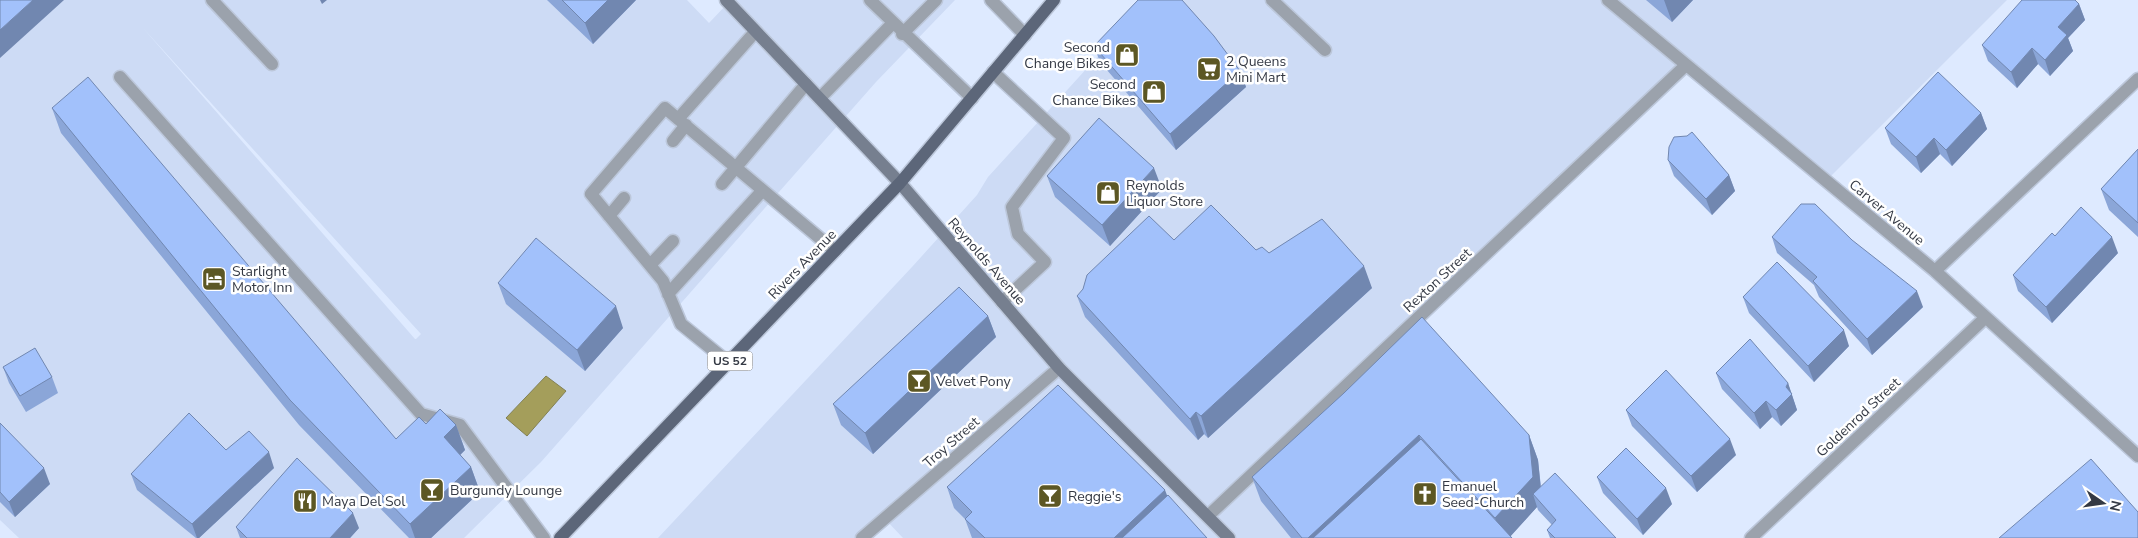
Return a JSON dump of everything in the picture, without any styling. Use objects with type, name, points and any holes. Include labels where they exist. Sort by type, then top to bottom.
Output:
[{"type":"main road","name":"Rivers Avenue","points":[[560,538],[900,183],[1054,0]]},
{"type":"street","points":[[212,0],[272,64]]},
{"type":"street","name":"Reynolds Avenue","points":[[726,0],[900,183],[1059,368],[1229,538]]},
{"type":"street","points":[[870,0],[902,34],[972,98]]},
{"type":"street","points":[[880,0],[889,20]]},
{"type":"street","points":[[902,34],[936,0]]},
{"type":"street","points":[[991,0],[1025,35]]},
{"type":"street","points":[[1272,0],[1325,50]]},
{"type":"street","name":"Carver Avenue","points":[[1608,0],[1935,272],[2138,456]]},
{"type":"street","points":[[820,98],[889,20]]},
{"type":"street","points":[[673,141],[682,122],[755,32]]},
{"type":"street","name":"Rexton Street","points":[[1208,516],[1686,66]]},
{"type":"street","points":[[993,72],[1064,138],[1012,207],[1018,234],[1045,262],[1002,302]]},
{"type":"street","points":[[120,76],[421,414],[460,425],[544,538]]},
{"type":"street","points":[[1935,272],[2138,79]]},
{"type":"street","points":[[722,184],[806,84]]},
{"type":"street","points":[[728,363],[681,324],[663,281],[591,194],[666,108],[835,252]]},
{"type":"street","points":[[668,294],[762,191]]},
{"type":"street","points":[[609,216],[624,198]]},
{"type":"street","points":[[650,265],[673,240]]},
{"type":"street","name":"Goldenrod Street","points":[[1751,538],[1985,318]]},
{"type":"street","name":"Troy Street","points":[[862,538],[1059,368]]},
{"type":"shaded area","points":[[0,0],[687,0],[709,23],[728,3],[726,0],[955,0],[876,82],[541,462],[464,538],[19,538],[0,520]],"holes":[[[143,28],[421,334],[415,339]]]},
{"type":"shaded area","points":[[1149,0],[2007,0],[1826,181],[1685,66],[1414,322],[1542,501],[1509,538],[903,538],[885,519],[862,538],[658,538],[912,267],[977,195],[988,177]]},
{"type":"shaded area","points":[[546,376],[566,391],[527,436],[506,418]]},
{"type":"building","points":[[0,0],[33,0],[0,30]]},
{"type":"building","points":[[562,0],[608,0],[585,23]]},
{"type":"building","points":[[1138,0],[1182,0],[1214,36],[1240,71],[1170,134],[1094,46]]},
{"type":"building","points":[[2022,0],[2075,0],[2079,4],[2058,27],[2067,35],[2045,60],[2032,48],[2011,72],[1982,45]]},
{"type":"building","points":[[1938,72],[1981,113],[1946,150],[1934,138],[1916,157],[1885,128]]},
{"type":"building","name":"Starlight Motor Inn","points":[[88,77],[396,439],[419,417],[426,424],[440,409],[456,425],[444,437],[471,467],[410,524],[290,400],[52,108]]},
{"type":"building","name":"Reynolds Liquor Store","points":[[1099,118],[1154,168],[1102,225],[1047,176]]},
{"type":"building","points":[[1692,132],[1729,175],[1706,199],[1668,160],[1669,147],[1674,137],[1687,136]]},
{"type":"building","points":[[2138,149],[2138,223],[2101,189]]},
{"type":"building","points":[[1801,204],[1815,204],[1852,240],[1917,291],[1867,339],[1813,281],[1817,277],[1772,237]]},
{"type":"building","points":[[1211,205],[1256,250],[1262,247],[1269,253],[1322,219],[1364,266],[1201,416],[1196,412],[1190,419],[1077,296],[1083,289],[1087,275],[1149,216],[1174,240]]},
{"type":"building","points":[[2081,207],[2112,237],[2046,307],[2013,275],[2052,233],[2055,236]]},
{"type":"building","points":[[536,238],[616,306],[577,350],[498,283]]},
{"type":"building","points":[[1777,262],[1844,330],[1808,366],[1743,297]]},
{"type":"building","points":[[959,287],[988,316],[865,433],[833,404]]},
{"type":"building","points":[[1422,317],[1529,435],[1533,477],[1495,518],[1419,435],[1308,538],[1302,538],[1252,477],[1344,393]]},
{"type":"building","points":[[1750,339],[1788,383],[1786,387],[1792,394],[1776,410],[1766,401],[1754,413],[1716,373]]},
{"type":"building","points":[[35,348],[52,377],[20,396],[3,367]]},
{"type":"building","points":[[1666,370],[1730,439],[1691,476],[1626,410]]},
{"type":"building","points":[[1058,385],[1165,490],[1114,538],[985,538],[965,519],[972,512],[947,487]]},
{"type":"building","points":[[189,413],[226,450],[249,431],[269,452],[192,524],[131,474]]},
{"type":"building","points":[[0,423],[44,468],[9,502],[0,492]]},
{"type":"building","name":"Emanuel Seed-Church","points":[[1421,439],[1512,538],[1313,538]]},
{"type":"building","points":[[1626,448],[1666,488],[1637,519],[1597,477]]},
{"type":"building","name":"Maya Del Sol","points":[[297,458],[353,513],[330,538],[247,538],[236,527]]},
{"type":"building","points":[[2091,459],[2138,512],[2138,538],[1999,538]]},
{"type":"building","points":[[1555,473],[1616,538],[1555,538],[1547,530],[1556,520],[1533,494]]},
{"type":"building","points":[[1168,495],[1207,538],[1122,538]]},
{"type":"place","name":"Second Change Bikes","points":[[1127,55]]},
{"type":"place","name":"2 Queens Mini Mart","points":[[1209,69]]},
{"type":"place","name":"Second Chance Bikes","points":[[1154,92]]},
{"type":"place","name":"Reynolds Liquor Store","points":[[1108,193]]},
{"type":"place","name":"Starlight Motor Inn","points":[[214,279]]},
{"type":"place","name":"Velvet Pony","points":[[919,381]]},
{"type":"place","name":"Burgundy Lounge","points":[[432,490]]},
{"type":"place","name":"Emanuel Seed-Church","points":[[1425,494]]},
{"type":"place","name":"Reggie's","points":[[1050,496]]},
{"type":"place","name":"Maya Del Sol","points":[[305,501]]}]
